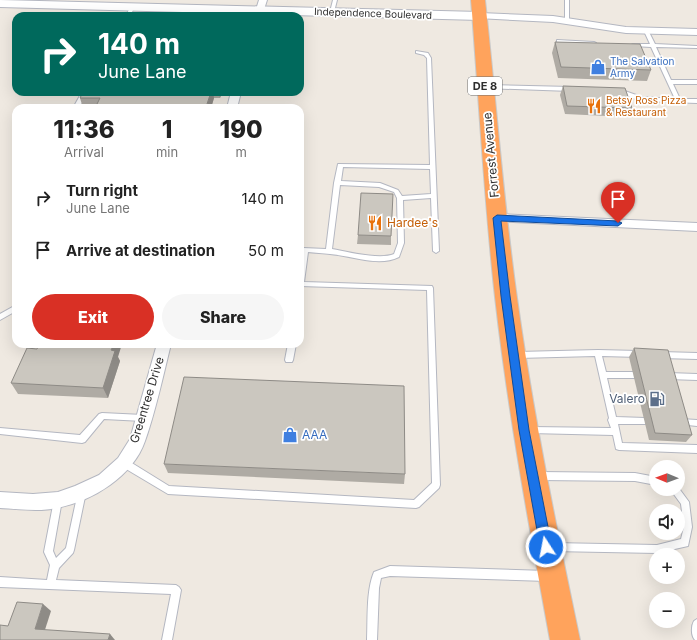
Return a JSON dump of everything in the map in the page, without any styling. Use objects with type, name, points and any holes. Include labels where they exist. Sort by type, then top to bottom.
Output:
[{"type":"highway","name":"Forrest Avenue","points":[[478,0],[497,218],[524,430],[565,640]]},
{"type":"street","name":"Independence Boulevard","points":[[0,2],[131,11],[333,6],[533,18],[646,31],[697,32]]},
{"type":"street","points":[[497,218],[697,227]]},
{"type":"street","name":"Greentree Drive","points":[[0,500],[33,502],[58,500],[82,491],[104,480],[124,463],[137,441],[163,348]]},
{"type":"lane","points":[[567,0],[567,21]]},
{"type":"lane","points":[[646,31],[678,100]]},
{"type":"lane","points":[[559,42],[598,43]]},
{"type":"lane","points":[[630,45],[697,47]]},
{"type":"lane","points":[[418,52],[426,54],[429,58],[436,251]]},
{"type":"lane","points":[[670,82],[697,82]]},
{"type":"lane","points":[[485,87],[576,89]]},
{"type":"lane","points":[[615,90],[641,99],[697,101]]},
{"type":"lane","points":[[329,251],[340,165],[433,167]]},
{"type":"lane","points":[[304,257],[305,250],[329,251],[369,258],[391,258],[397,254],[401,243],[400,198],[396,191],[380,185],[337,184]]},
{"type":"lane","points":[[400,198],[434,196]]},
{"type":"lane","points":[[124,463],[168,490],[416,504],[436,485],[430,288],[304,284]]},
{"type":"lane","points":[[0,317],[12,310]]},
{"type":"lane","points":[[290,360],[292,348]]},
{"type":"lane","points":[[598,353],[619,446],[697,449]]},
{"type":"lane","points":[[514,355],[598,353],[697,356]]},
{"type":"lane","points":[[603,375],[634,375]]},
{"type":"lane","points":[[668,376],[697,377]]},
{"type":"lane","points":[[0,431],[82,439],[102,416],[143,418]]},
{"type":"lane","points":[[612,420],[645,421]]},
{"type":"lane","points":[[681,422],[697,423]]},
{"type":"lane","points":[[524,430],[615,432]]},
{"type":"lane","points":[[533,476],[635,477],[649,480]]},
{"type":"lane","points":[[50,584],[55,565],[70,550],[82,491]]},
{"type":"lane","points":[[546,547],[657,549],[685,543],[688,527],[685,502],[680,496]]},
{"type":"lane","points":[[55,565],[48,552],[58,500]]},
{"type":"lane","points":[[372,640],[374,588],[377,575],[390,571],[552,576]]},
{"type":"lane","points":[[0,582],[176,590],[167,640]]},
{"type":"lane","points":[[697,624],[697,636]]},
{"type":"building","points":[[555,42],[640,44],[651,70],[561,67]]},
{"type":"building","points":[[563,86],[625,88],[632,108],[567,106]]},
{"type":"building","points":[[81,96],[210,96],[207,104],[97,104],[100,98],[80,98]]},
{"type":"building","name":"Hardee's","points":[[361,193],[393,194],[391,236],[358,235]]},
{"type":"building","points":[[27,348],[112,348],[111,350],[115,351],[103,388],[11,383]]},
{"type":"building","name":"Valero","points":[[634,348],[668,350],[692,435],[655,433]]},
{"type":"building","name":"AAA","points":[[184,377],[404,386],[405,474],[164,464]]},
{"type":"building","points":[[17,602],[43,604],[35,629],[110,634],[108,640],[0,640],[0,625],[8,626]]},
{"type":"place","name":"The Salvation Army","points":[[598,67]]},
{"type":"place","name":"Betsy Ross Pizza & Restaurant","points":[[594,106]]},
{"type":"place","name":"Hardee's","points":[[375,223]]},
{"type":"place","name":"Valero","points":[[657,399]]},
{"type":"place","name":"AAA","points":[[290,435]]},
{"type":"route","points":[[546,547],[524,430],[497,218],[618,223]]}]
